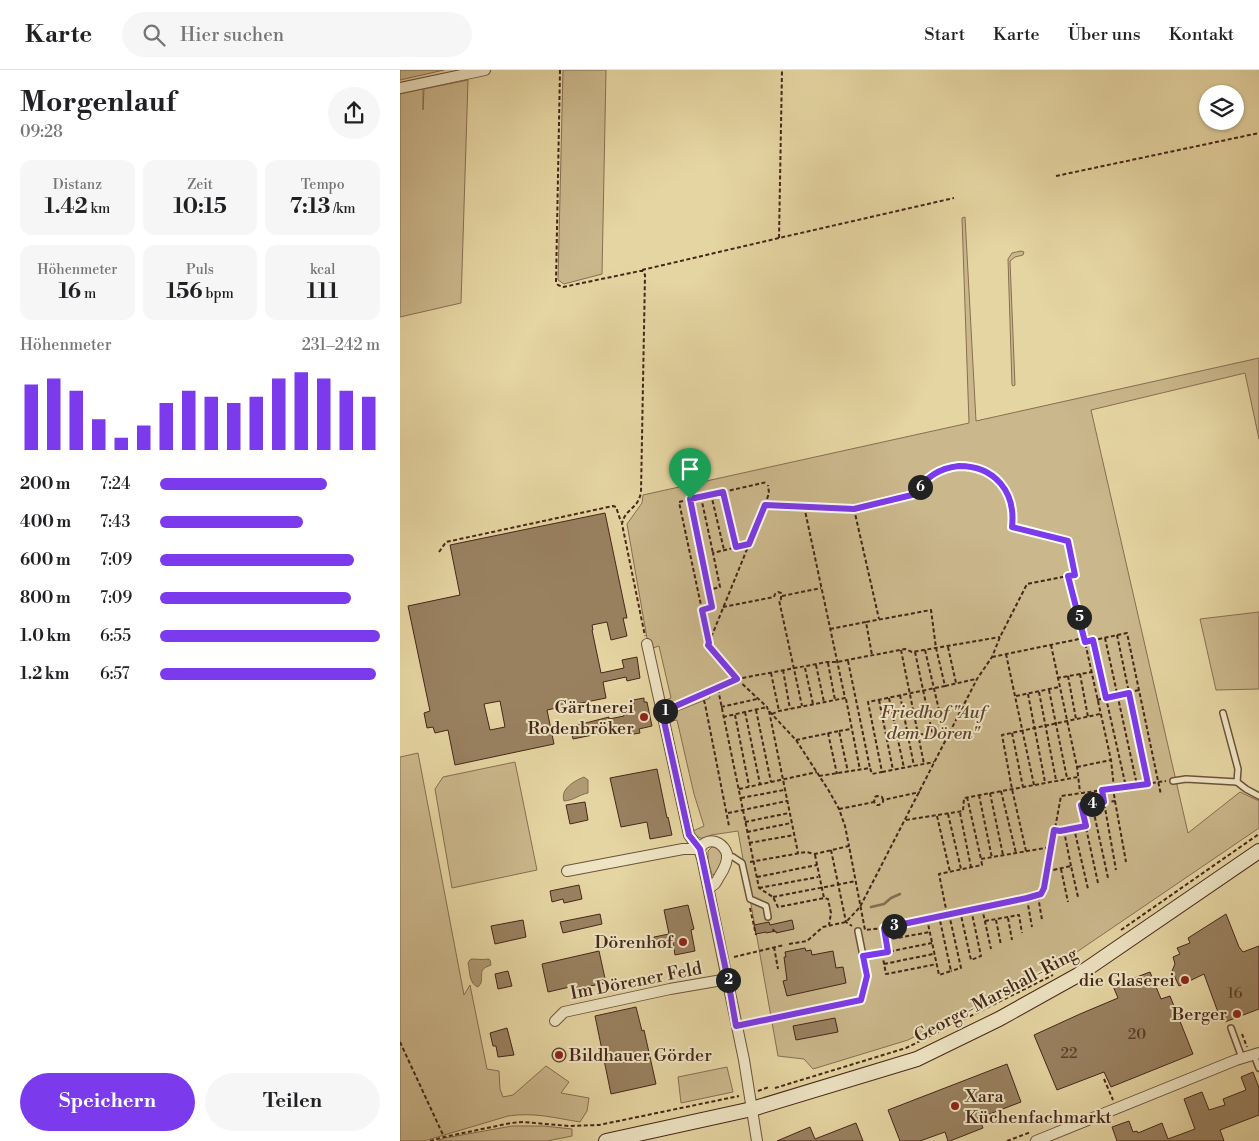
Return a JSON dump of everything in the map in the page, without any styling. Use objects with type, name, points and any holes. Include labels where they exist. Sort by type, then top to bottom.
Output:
[{"type":"main road","name":"George-Marshall-Ring","points":[[606,1141],[752,1109],[918,1059],[999,1019],[1078,975],[1259,851]]},
{"type":"street","points":[[400,88],[484,70]]},
{"type":"street","name":"Im Dörener Feld","points":[[647,644],[689,835],[700,849],[709,888],[744,1060],[757,1141]]},
{"type":"street","points":[[567,872],[683,849],[700,849],[706,843],[713,841],[718,842],[724,847],[727,856],[724,870],[714,886],[709,888]]},
{"type":"street","name":"Im Dörener Feld","points":[[554,1021],[564,1012],[670,989],[728,980]]},
{"type":"street","points":[[1036,1141],[1236,1060],[1243,1059],[1253,1051]]},
{"type":"lane","points":[[1223,713],[1238,769],[1237,782]]},
{"type":"lane","points":[[1173,781],[1186,779],[1237,782],[1259,796]]},
{"type":"lane","points":[[732,857],[742,863],[750,899],[766,906],[768,917]]},
{"type":"lane","points":[[736,1026],[861,1000],[867,976],[858,931]]},
{"type":"lane","points":[[1231,1028],[1243,1059]]},
{"type":"lane","points":[[1253,1051],[1259,1068]]},
{"type":"path","points":[[560,70],[556,282],[563,287],[954,198]]},
{"type":"path","points":[[779,238],[782,70]]},
{"type":"path","points":[[1056,176],[1259,132]]},
{"type":"path","points":[[622,524],[626,514],[640,500],[641,492],[645,275],[640,270]]},
{"type":"path","points":[[765,505],[854,509],[916,494],[928,478],[942,469],[959,466],[976,468],[991,475],[1003,487],[1012,510],[1012,527],[1068,541],[1075,575],[1027,584],[992,657],[977,679],[860,907],[846,922],[823,926],[806,941],[789,944]]},
{"type":"path","points":[[709,643],[765,505],[769,493],[767,483],[679,502],[708,645],[737,679],[768,708],[796,740],[839,809],[845,826],[865,930],[884,928],[1038,896],[1044,888],[1061,796],[1159,782]]},
{"type":"path","points":[[723,492],[736,547]]},
{"type":"path","points":[[711,494],[724,550]]},
{"type":"path","points":[[700,497],[720,588],[709,590]]},
{"type":"path","points":[[690,499],[712,607],[702,610]]},
{"type":"path","points":[[439,552],[446,542],[613,506],[616,507],[622,524],[647,644]]},
{"type":"path","points":[[804,506],[860,770]]},
{"type":"path","points":[[854,509],[879,619]]},
{"type":"path","points":[[713,554],[749,544]]},
{"type":"path","points":[[1068,576],[1092,672],[1110,760],[1126,862]]},
{"type":"path","points":[[802,706],[779,600],[782,596],[822,588]]},
{"type":"path","points":[[723,607],[774,597],[778,592],[782,596]]},
{"type":"path","points":[[774,597],[776,600],[779,600]]},
{"type":"path","points":[[830,629],[931,610],[936,648],[945,686]]},
{"type":"path","points":[[866,622],[872,655]]},
{"type":"path","points":[[1085,642],[1127,633],[1161,795]]},
{"type":"path","points":[[1116,635],[1148,784]]},
{"type":"path","points":[[662,712],[737,679],[905,649],[915,652],[1000,637]]},
{"type":"path","points":[[992,657],[1084,638]]},
{"type":"path","points":[[1105,638],[1137,785]]},
{"type":"path","points":[[1093,640],[1126,787]]},
{"type":"path","points":[[1050,645],[1077,767],[1080,793]]},
{"type":"path","points":[[948,646],[956,683]]},
{"type":"path","points":[[901,650],[924,764]]},
{"type":"path","points":[[925,650],[939,710],[928,712]]},
{"type":"path","points":[[915,652],[932,732],[919,735]]},
{"type":"path","points":[[1006,654],[1034,785]]},
{"type":"path","points":[[848,660],[872,774],[934,762]]},
{"type":"path","points":[[827,662],[835,700]]},
{"type":"path","points":[[816,664],[824,702]]},
{"type":"path","points":[[805,666],[813,704]]},
{"type":"path","points":[[783,670],[790,709]]},
{"type":"path","points":[[1058,678],[1092,672]]},
{"type":"path","points":[[771,673],[779,711]]},
{"type":"path","points":[[1080,674],[1088,717]]},
{"type":"path","points":[[1068,676],[1076,719]]},
{"type":"path","points":[[882,772],[868,702],[977,679]]},
{"type":"path","points":[[1016,696],[1059,687]]},
{"type":"path","points":[[718,688],[759,888],[774,897],[778,907],[824,898],[828,899],[831,913],[829,925]]},
{"type":"path","points":[[1049,690],[1067,778]]},
{"type":"path","points":[[1097,700],[1139,690]]},
{"type":"path","points":[[1039,692],[1056,781]]},
{"type":"path","points":[[702,694],[729,826]]},
{"type":"path","points":[[1028,694],[1045,783]]},
{"type":"path","points":[[900,695],[914,766]]},
{"type":"path","points":[[772,714],[845,698]]},
{"type":"path","points":[[889,698],[904,768]]},
{"type":"path","points":[[721,707],[757,699]]},
{"type":"path","points":[[879,700],[893,770]]},
{"type":"path","points":[[723,717],[768,708]]},
{"type":"path","points":[[768,708],[798,854]]},
{"type":"path","points":[[756,710],[771,782]]},
{"type":"path","points":[[745,712],[760,784]]},
{"type":"path","points":[[1026,851],[1002,735],[1100,714]]},
{"type":"path","points":[[735,715],[749,786]]},
{"type":"path","points":[[796,740],[851,728]]},
{"type":"path","points":[[839,731],[848,772]]},
{"type":"path","points":[[1012,732],[1022,787]]},
{"type":"path","points":[[828,733],[837,774]]},
{"type":"path","points":[[1077,767],[1110,760]]},
{"type":"path","points":[[819,776],[870,768]]},
{"type":"path","points":[[739,789],[817,772]]},
{"type":"path","points":[[972,867],[961,812],[964,798],[1078,776]]},
{"type":"path","points":[[741,798],[784,790]]},
{"type":"path","points":[[1102,790],[1116,870]]},
{"type":"path","points":[[1002,791],[1016,853]]},
{"type":"path","points":[[839,809],[874,802],[879,805],[883,800],[920,792]]},
{"type":"path","points":[[990,793],[1004,856]]},
{"type":"path","points":[[979,795],[992,858]]},
{"type":"path","points":[[874,802],[877,796],[883,800]]},
{"type":"path","points":[[927,919],[939,975],[961,968],[939,874],[982,865],[967,797]]},
{"type":"path","points":[[727,814],[787,801]]},
{"type":"path","points":[[1098,882],[1081,805],[1115,801]]},
{"type":"path","points":[[1092,804],[1108,878]]},
{"type":"path","points":[[905,820],[970,810]]},
{"type":"path","points":[[745,822],[789,813]]},
{"type":"path","points":[[948,814],[961,869]]},
{"type":"path","points":[[937,816],[950,872]]},
{"type":"path","points":[[747,832],[791,823]]},
{"type":"path","points":[[1054,830],[1060,831],[1086,826]]},
{"type":"path","points":[[1074,828],[1088,889]]},
{"type":"path","points":[[1064,830],[1078,897]]},
{"type":"path","points":[[750,843],[794,834]]},
{"type":"path","points":[[1116,934],[1259,834]]},
{"type":"path","points":[[753,861],[806,852],[814,854],[849,846]]},
{"type":"path","points":[[981,860],[1051,847]]},
{"type":"path","points":[[831,850],[846,922]]},
{"type":"path","points":[[814,854],[824,898]]},
{"type":"path","points":[[757,877],[817,865]]},
{"type":"path","points":[[1047,869],[1061,869],[1071,866]]},
{"type":"path","points":[[1061,869],[1068,902]]},
{"type":"path","points":[[759,888],[819,876]]},
{"type":"path","points":[[774,897],[856,881]]},
{"type":"path","points":[[1038,896],[1042,920]]},
{"type":"path","points":[[1027,898],[1032,927]]},
{"type":"path","points":[[750,899],[756,935]]},
{"type":"path","points":[[982,907],[991,949]]},
{"type":"path","points":[[960,911],[971,960],[981,956],[971,909]]},
{"type":"path","points":[[985,921],[1019,915],[1022,933]]},
{"type":"path","points":[[938,916],[951,971]]},
{"type":"path","points":[[1008,917],[1012,940]]},
{"type":"path","points":[[996,920],[1001,945]]},
{"type":"path","points":[[884,928],[888,952]]},
{"type":"path","points":[[886,940],[930,932]]},
{"type":"path","points":[[863,956],[932,943]]},
{"type":"path","points":[[734,957],[784,945]]},
{"type":"path","points":[[774,947],[778,969]]},
{"type":"path","points":[[882,953],[886,974],[936,964]]},
{"type":"path","points":[[884,964],[934,954]]},
{"type":"path","points":[[775,1088],[906,1048],[1060,971]]},
{"type":"path","points":[[1241,1032],[1253,1051]]},
{"type":"path","points":[[400,1042],[444,1137]]},
{"type":"path","points":[[1104,1079],[1113,1101]]},
{"type":"path","points":[[430,1141],[511,1123],[590,1126],[736,1096]]},
{"type":"green space","points":[[400,70],[444,70],[400,80]]},
{"type":"green space","points":[[563,70],[606,70],[602,274],[564,284],[558,280]]},
{"type":"green space","points":[[468,80],[461,303],[400,317],[400,94],[423,89],[423,110],[424,89]]},
{"type":"green space","name":"Friedhof \"Auf dem Dören\"","points":[[965,217],[976,421],[1259,358],[1259,439],[1245,373],[1091,410],[1188,833],[1240,792],[1259,801],[1259,828],[1065,960],[908,1040],[813,1069],[804,1059],[778,1056],[738,831],[711,835],[705,838],[700,838],[694,834],[693,831],[704,826],[694,794],[677,720],[672,721],[670,714],[710,698],[708,688],[700,690],[668,707],[666,700],[671,698],[659,646],[650,649],[648,644],[627,524],[642,503],[643,495],[969,423],[962,218]]},
{"type":"green space","points":[[1024,252],[1023,255],[1015,257],[1010,261],[1015,385],[1013,386],[1008,259],[1012,253]]},
{"type":"green space","points":[[1259,612],[1259,689],[1216,690],[1200,619]]},
{"type":"green space","points":[[418,753],[464,995],[470,985],[487,1069],[499,1071],[500,1089],[503,1097],[513,1095],[546,1066],[569,1082],[561,1093],[589,1098],[587,1111],[580,1122],[544,1116],[508,1116],[424,1141],[400,1141],[400,757]]},
{"type":"green space","points":[[515,762],[537,870],[452,888],[435,789],[443,777]]},
{"type":"green space","points":[[712,847],[719,847],[724,855],[721,867],[717,873],[712,875],[708,851]]},
{"type":"green space","points":[[727,1067],[733,1092],[681,1103],[678,1077]]},
{"type":"green space","points":[[512,1126],[544,1126],[572,1129],[572,1136],[547,1141],[437,1141],[445,1138]]},
{"type":"shaded area","points":[[584,777],[588,780],[588,793],[564,801],[563,797],[566,789],[572,783]]},
{"type":"shaded area","points":[[471,959],[490,960],[491,965],[483,970],[481,983],[478,987],[470,977],[468,963]]},
{"type":"building","points":[[605,513],[627,618],[623,618],[627,636],[611,640],[607,622],[592,625],[601,673],[624,668],[622,660],[637,657],[640,678],[627,681],[626,677],[603,682],[606,698],[547,710],[554,744],[455,765],[448,730],[435,733],[433,727],[427,728],[424,713],[430,711],[408,606],[460,595],[450,545]],"holes":[[[500,701],[505,727],[490,730],[484,704]]]},
{"type":"building","points":[[644,698],[644,702],[647,702],[652,726],[639,729],[640,733],[628,735],[627,731],[622,732],[622,729],[573,739],[570,727],[609,717],[609,719],[624,716],[622,707],[634,704],[633,700]]},
{"type":"building","points":[[657,769],[672,835],[650,839],[647,822],[621,827],[610,778]]},
{"type":"building","points":[[585,802],[588,820],[570,824],[566,805]]},
{"type":"building","points":[[579,885],[582,899],[564,903],[563,899],[552,902],[550,891]]},
{"type":"building","points":[[688,905],[694,929],[691,930],[695,951],[675,955],[673,942],[656,945],[654,937],[669,934],[664,910]]},
{"type":"building","points":[[600,914],[602,924],[563,933],[560,922]]},
{"type":"building","points":[[1226,914],[1239,947],[1243,952],[1259,946],[1259,1009],[1225,1022],[1222,1014],[1219,1015],[1204,974],[1179,986],[1172,971],[1175,964],[1173,957],[1180,954],[1177,948],[1190,943],[1188,938]]},
{"type":"building","points":[[523,920],[526,937],[495,944],[491,926]]},
{"type":"building","points":[[792,920],[794,929],[776,933],[776,931],[756,934],[754,925],[769,922],[770,925]]},
{"type":"building","points":[[805,948],[806,951],[811,950],[812,955],[833,951],[836,968],[843,967],[846,983],[787,996],[783,981],[787,980],[785,952]]},
{"type":"building","points":[[599,951],[606,983],[574,989],[574,986],[548,992],[542,964]]},
{"type":"building","points":[[508,971],[512,986],[498,989],[495,974]]},
{"type":"building","points":[[1150,972],[1161,999],[1170,996],[1193,1054],[1111,1087],[1104,1072],[1057,1090],[1034,1035],[1118,998],[1113,986]]},
{"type":"building","points":[[636,1007],[642,1031],[644,1030],[656,1084],[611,1094],[595,1016]]},
{"type":"building","points":[[835,1018],[838,1032],[796,1040],[793,1026]]},
{"type":"building","points":[[507,1028],[514,1055],[498,1057],[496,1046],[493,1046],[490,1033]]},
{"type":"building","name":"Bildhauer Görder","points":[[556,1048],[562,1048],[566,1055],[562,1062],[556,1062],[552,1058],[552,1052]]},
{"type":"building","name":"Xara Küchenfachmarkt","points":[[1007,1064],[1021,1102],[979,1118],[983,1128],[950,1141],[948,1141],[945,1132],[920,1141],[900,1141],[888,1110]]},
{"type":"building","points":[[1253,1072],[1259,1088],[1259,1115],[1220,1130],[1224,1141],[1117,1141],[1112,1127],[1129,1121],[1133,1132],[1137,1131],[1138,1133],[1162,1123],[1168,1139],[1195,1129],[1184,1099],[1202,1092],[1209,1110],[1225,1105],[1223,1099],[1246,1090],[1241,1077]]},
{"type":"building","points":[[856,1123],[863,1141],[777,1141],[810,1127],[815,1139]]},
{"type":"waterway","points":[[871,907],[884,904],[900,894]]},
{"type":"place","name":"Gärtnerei Rodenbröker","points":[[644,717]]},
{"type":"place","name":"Dörenhof","points":[[683,942]]},
{"type":"place","name":"die Glaserei","points":[[1185,980]]},
{"type":"place","name":"Berger","points":[[1237,1014]]},
{"type":"place","name":"Bildhauer Görder","points":[[559,1055]]},
{"type":"place","name":"Xara Küchenfachmarkt","points":[[955,1106]]},
{"type":"route","points":[[967,466],[984,470],[997,480],[1007,494],[1012,510],[1012,527],[1068,541],[1075,575],[1068,576],[1085,642],[1093,640],[1106,698],[1129,693],[1148,784],[1102,790],[1104,802],[1081,805],[1086,826],[1060,831],[1054,830],[1044,888],[1038,896],[884,928],[888,952],[863,956],[867,976],[861,1000],[736,1026],[700,849],[689,835],[662,712],[737,679],[708,645],[702,610],[712,607],[690,499],[723,492],[736,547],[749,544],[765,505],[854,509],[916,494],[928,478],[942,469],[967,466]]}]
